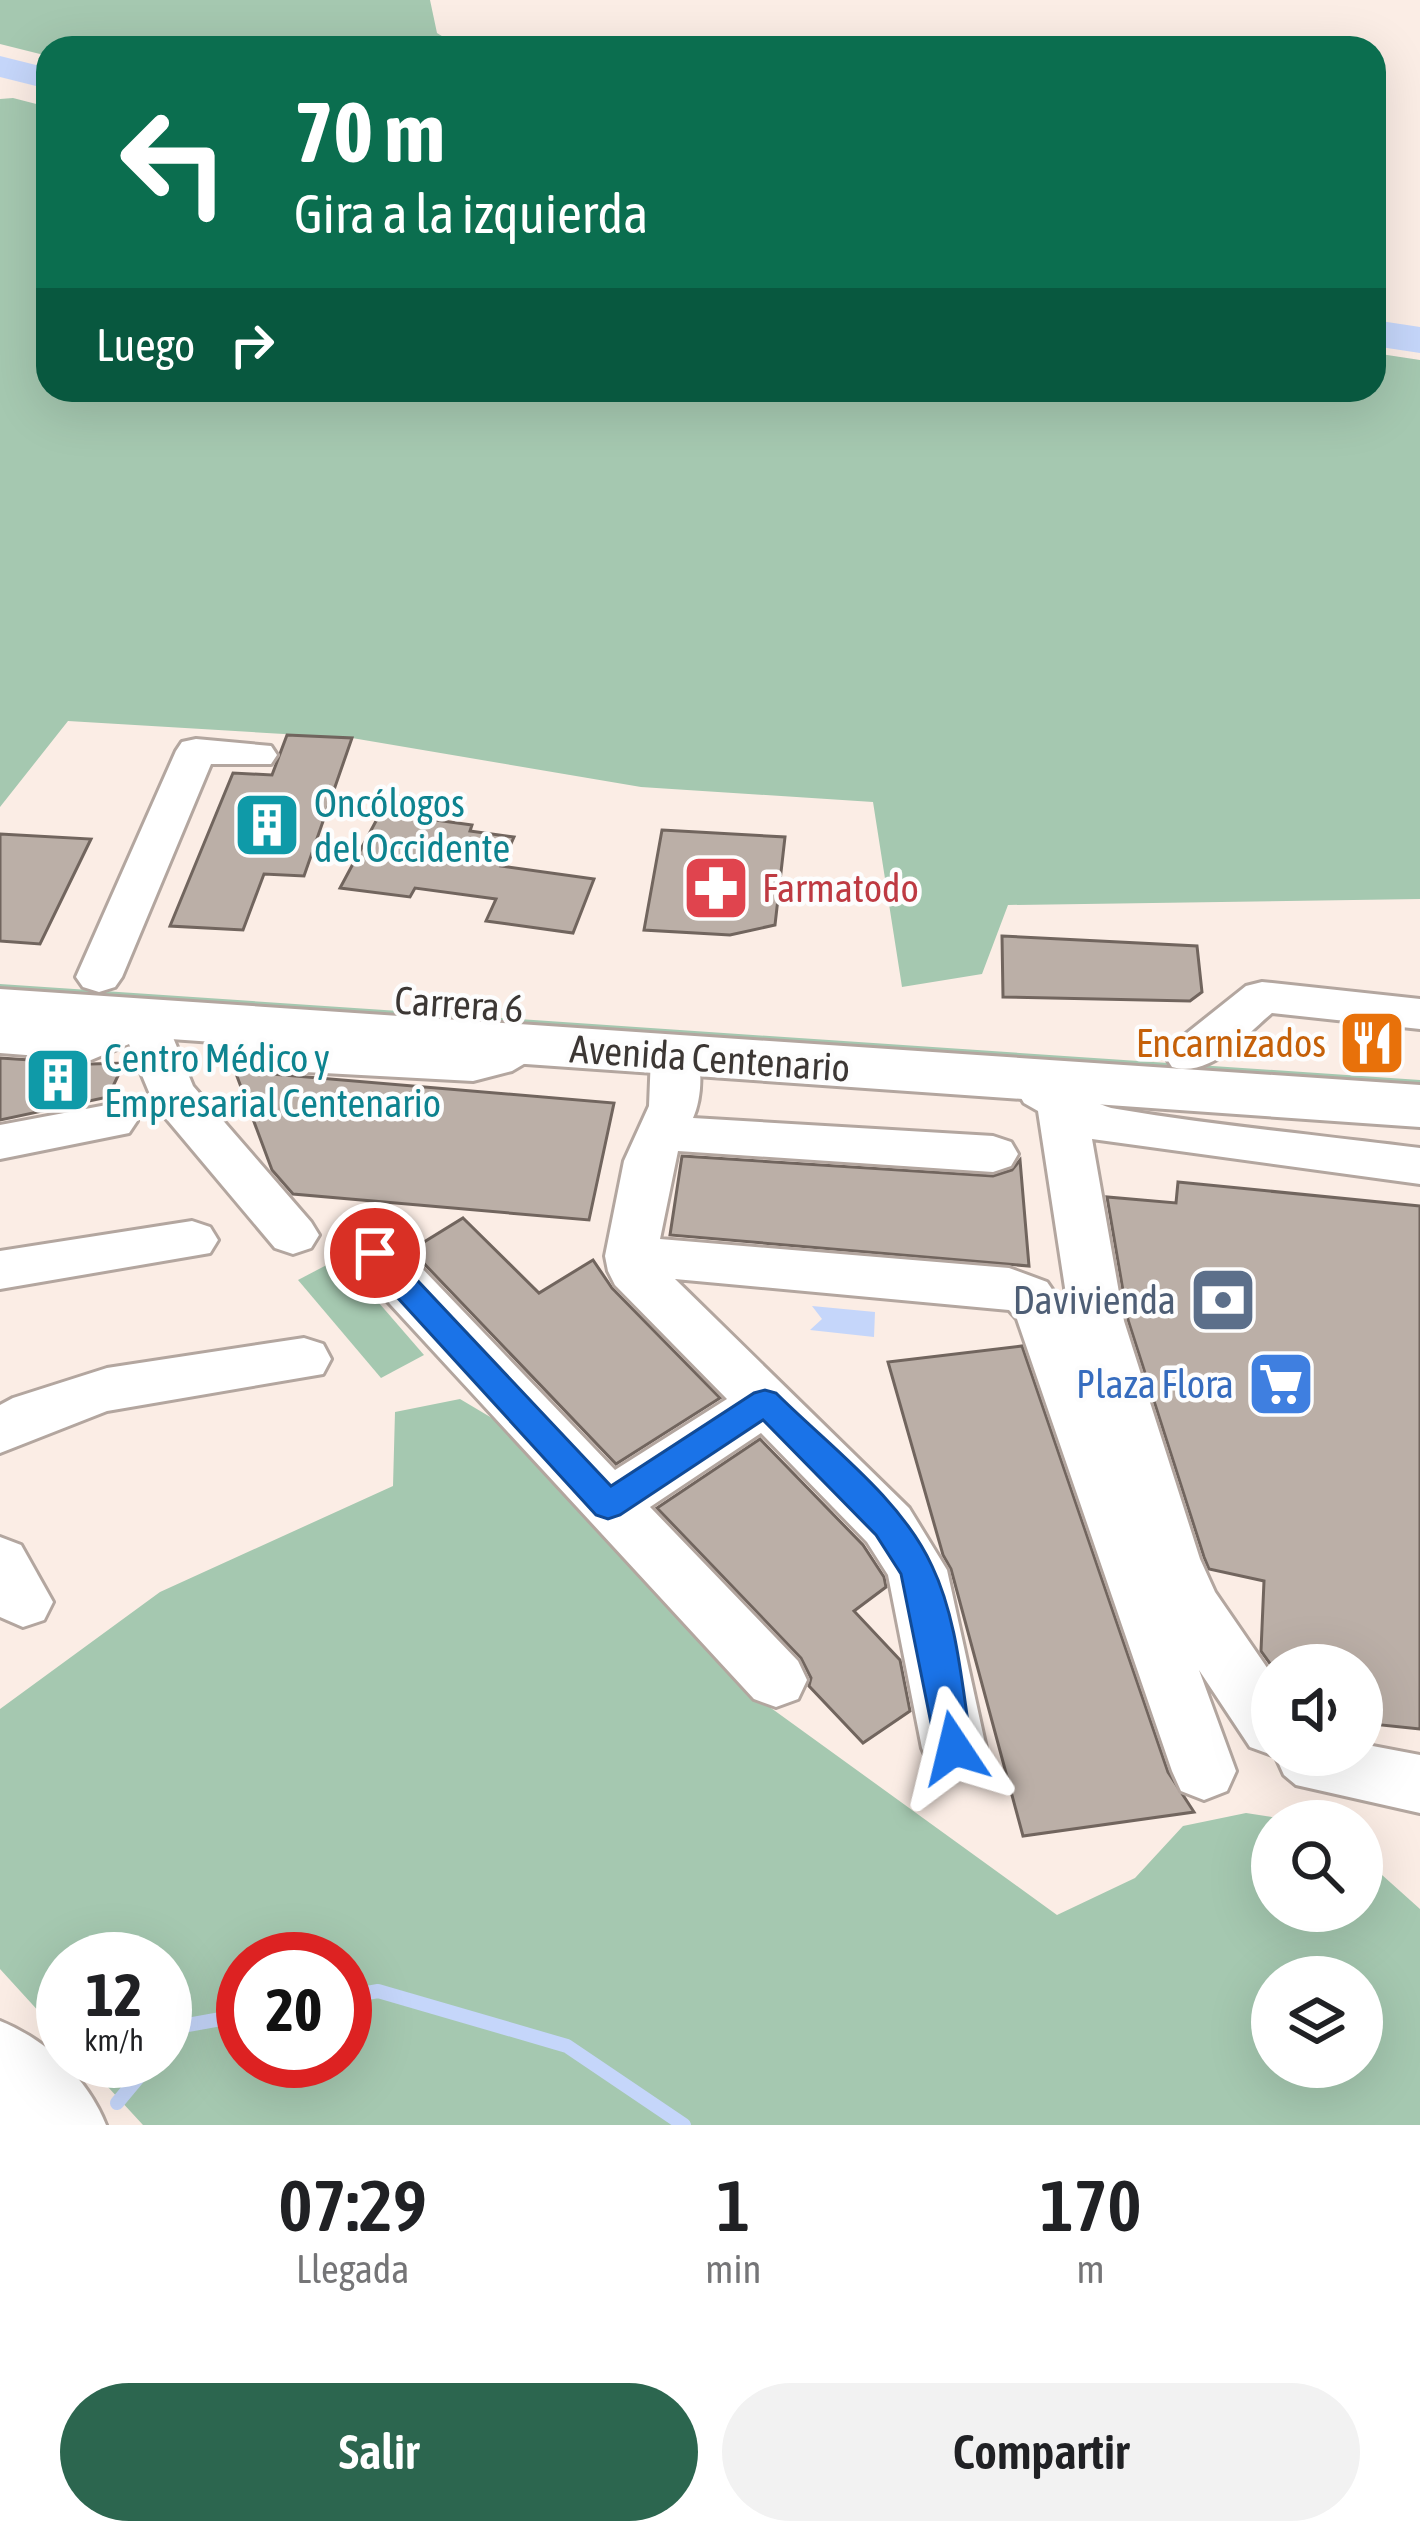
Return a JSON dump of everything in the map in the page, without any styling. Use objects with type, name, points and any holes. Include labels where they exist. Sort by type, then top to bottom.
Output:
[{"type":"main road","name":"Carrera 6","points":[[0,972],[1189,1056],[1420,1067]]},
{"type":"main road","name":"Avenida Centenario","points":[[0,1008],[675,1055],[1041,1091],[1420,1106]]},
{"type":"main road","points":[[0,2065],[61,2125]]},
{"type":"lane","points":[[99,977],[196,751],[257,755]]},
{"type":"lane","points":[[1189,1056],[1262,997],[1420,1014]]},
{"type":"lane","points":[[0,1036],[91,1044],[143,1017],[170,1092],[293,1235]]},
{"type":"lane","points":[[675,1055],[674,1106],[649,1161],[631,1256],[646,1288],[888,1525],[917,1570],[933,1625],[954,1748]]},
{"type":"lane","points":[[1041,1091],[1098,1124],[1420,1166]]},
{"type":"lane","points":[[1041,1091],[1097,1322],[1170,1559],[1190,1607],[1251,1696]]},
{"type":"lane","points":[[0,1142],[112,1121]]},
{"type":"lane","points":[[660,1133],[993,1154]]},
{"type":"lane","points":[[0,1270],[192,1240]]},
{"type":"lane","points":[[375,1253],[776,1680]]},
{"type":"lane","points":[[631,1256],[1009,1288],[1028,1296],[1041,1311],[1204,1771]]},
{"type":"lane","points":[[0,1431],[29,1412],[70,1397],[304,1359]]},
{"type":"lane","points":[[608,1505],[765,1402]]},
{"type":"lane","points":[[1377,1776],[1420,1784]]},
{"type":"green space","points":[[0,0],[430,0],[437,33],[442,36],[36,36],[36,53],[0,44]]},
{"type":"green space","points":[[0,99],[36,104],[36,402],[1386,402],[1386,355],[1420,360],[1420,899],[1008,905],[982,974],[902,987],[873,802],[641,787],[352,738],[68,721],[0,807]]},
{"type":"green space","points":[[0,984],[1420,1080],[1420,1092],[0,995]]},
{"type":"green space","points":[[340,1258],[424,1355],[381,1378],[298,1280]]},
{"type":"green space","points":[[460,1399],[502,1424],[742,1687],[1057,1915],[1135,1878],[1183,1826],[1246,1813],[1251,1814],[1251,1932],[1383,1932],[1383,1876],[1420,1909],[1420,2125],[143,2125],[109,2088],[192,2088],[192,1932],[36,1932],[36,2008],[0,1969],[0,1709],[160,1592],[393,1486],[395,1412]]},
{"type":"water","points":[[812,1306],[875,1312],[874,1337],[810,1330],[822,1319]]},
{"type":"building","name":"Oncólogos del Occidente","points":[[287,735],[352,738],[304,876],[264,874],[243,930],[170,926],[233,773],[272,775]]},
{"type":"building","points":[[390,795],[430,801],[421,818],[514,837],[501,866],[594,879],[573,933],[486,921],[496,899],[415,888],[410,897],[340,888]]},
{"type":"building","name":"Farmatodo","points":[[662,830],[785,837],[775,925],[730,935],[644,930]]},
{"type":"building","points":[[0,834],[91,839],[40,944],[0,941]]},
{"type":"building","points":[[1002,936],[1197,946],[1202,992],[1190,1001],[1003,997]]},
{"type":"building","name":"Centro Médico y Empresarial Centenario","points":[[0,1058],[124,1063],[108,1097],[0,1120]]},
{"type":"building","points":[[235,1071],[614,1103],[589,1220],[293,1194],[272,1170]]},
{"type":"building","points":[[682,1156],[993,1176],[1012,1170],[1020,1160],[1029,1266],[670,1235]]},
{"type":"building","name":"Plaza Flora","points":[[1178,1182],[1420,1206],[1420,1729],[1383,1725],[1383,1644],[1261,1644],[1264,1581],[1209,1569],[1128,1320],[1107,1197],[1176,1203]]},
{"type":"building","points":[[463,1218],[539,1293],[593,1260],[612,1288],[720,1398],[616,1464],[411,1250]]},
{"type":"building","points":[[1022,1346],[1168,1772],[1194,1812],[1023,1836],[951,1569],[888,1362]]},
{"type":"building","points":[[760,1439],[863,1545],[884,1577],[886,1587],[854,1611],[900,1660],[910,1711],[863,1743],[809,1686],[811,1678],[801,1658],[657,1508]]},
{"type":"waterway","points":[[0,66],[36,76]]},
{"type":"waterway","points":[[1386,335],[1420,340]]},
{"type":"waterway","points":[[372,1992],[567,2046],[684,2125]]},
{"type":"waterway","points":[[192,2024],[216,2020]]},
{"type":"waterway","points":[[117,2103],[130,2088]]},
{"type":"place","name":"Oncólogos del Occidente","points":[[267,825]]},
{"type":"place","name":"Farmatodo","points":[[716,888]]},
{"type":"place","name":"Encarnizados","points":[[1372,1043]]},
{"type":"place","name":"Centro Médico y Empresarial Centenario","points":[[58,1080]]},
{"type":"place","name":"Davivienda","points":[[1223,1300]]},
{"type":"place","name":"Plaza Flora","points":[[1281,1384]]},
{"type":"route","points":[[375,1253],[608,1505],[765,1402],[888,1525],[917,1570],[933,1625],[954,1748]]}]
